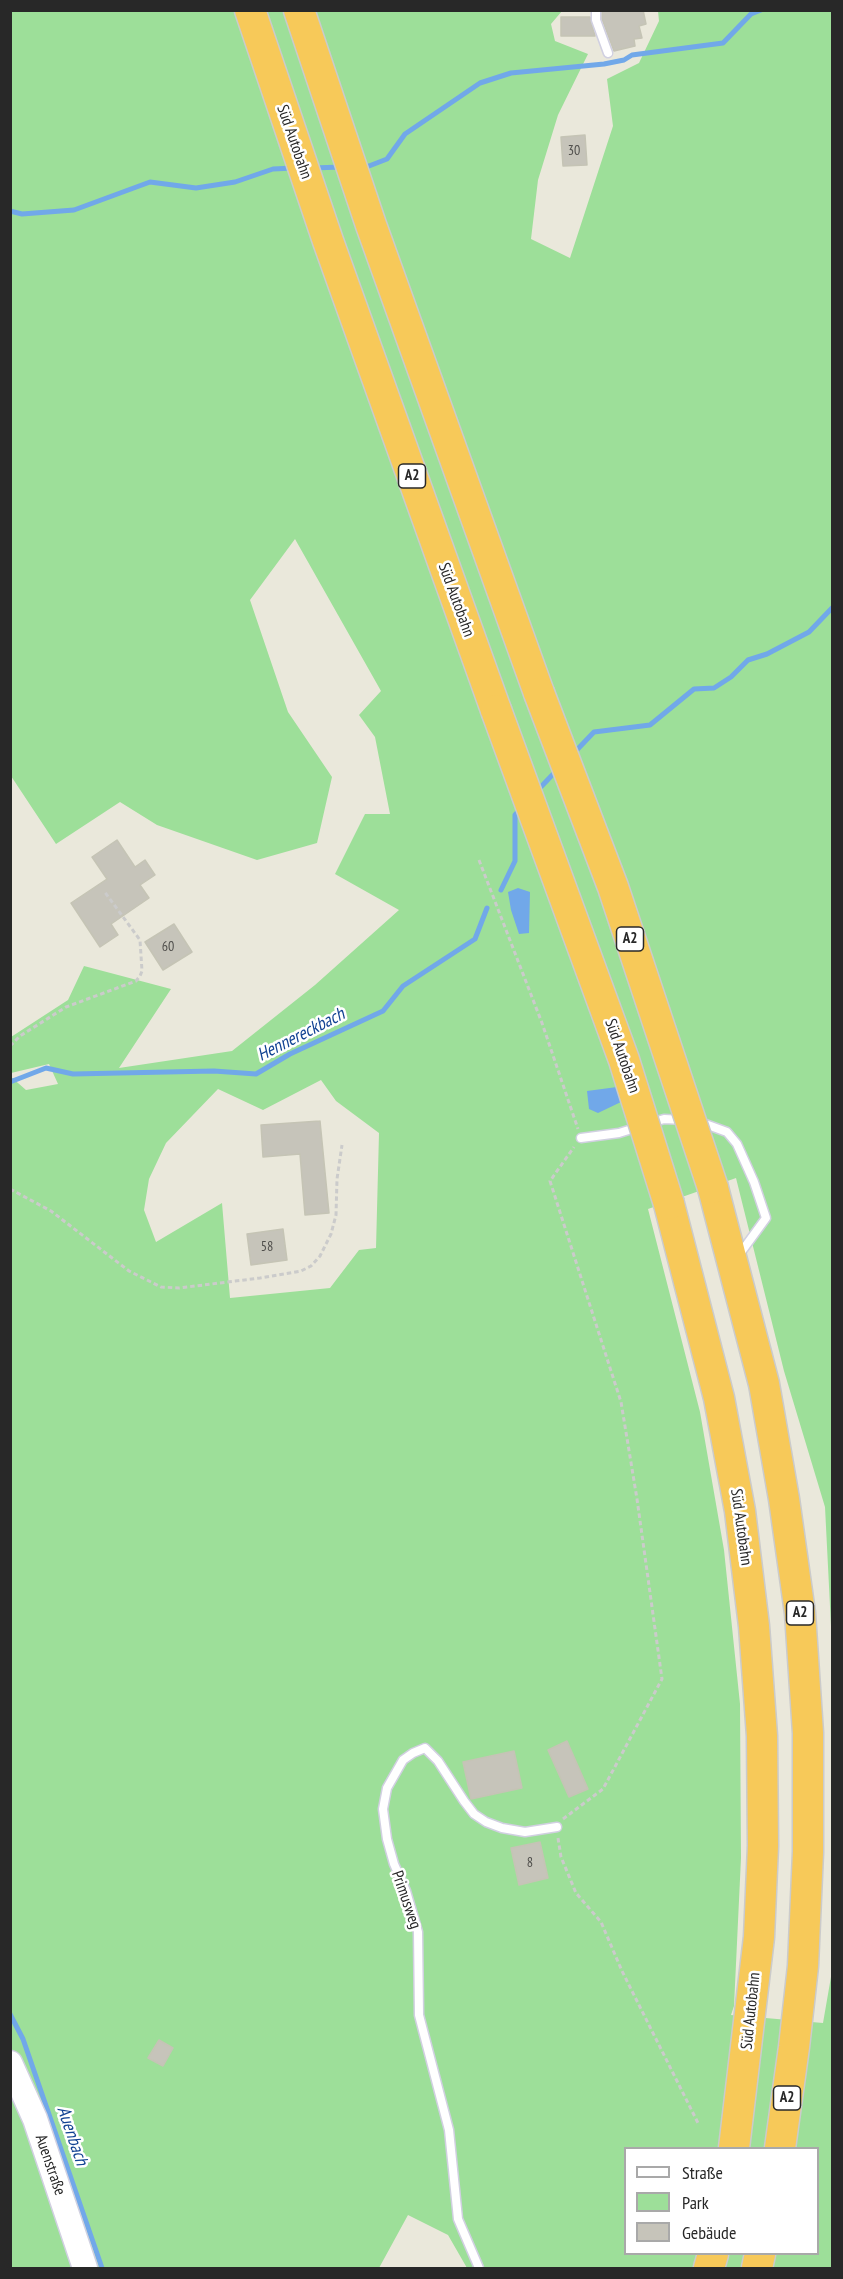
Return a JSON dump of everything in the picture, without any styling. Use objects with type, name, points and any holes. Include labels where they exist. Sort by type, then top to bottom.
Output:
[{"type":"highway","name":"Süd Autobahn","points":[[250,10],[328,241],[624,1060],[669,1204],[719,1398],[740,1512],[754,1626],[762,1736],[763,1846],[759,1936],[734,2147]]},
{"type":"highway","name":"A2","points":[[299,10],[371,225],[539,693],[613,887],[713,1188],[764,1384],[784,1498],[800,1613],[808,1733],[808,1852],[803,1966],[795,2047],[780,2147]]},
{"type":"street","name":"Auenstraße","points":[[10,2063],[35,2119],[85,2268]]},
{"type":"lane","points":[[596,10],[596,20],[608,53]]},
{"type":"lane","points":[[581,1138],[620,1133],[664,1119],[699,1121],[727,1132],[737,1144],[746,1163],[766,1218],[734,1263]]},
{"type":"lane","name":"Primusweg","points":[[479,2268],[458,2219],[450,2130],[419,2015],[418,1932],[406,1891],[394,1864],[387,1839],[383,1809],[387,1788],[403,1760],[424,1748],[438,1761],[474,1814],[486,1822],[502,1828],[525,1832],[557,1827]]},
{"type":"path","points":[[479,860],[542,1023],[581,1138],[550,1181],[621,1402],[662,1679],[603,1789],[565,1816],[557,1827],[561,1857],[576,1893],[601,1922],[622,1971],[698,2123]]},
{"type":"path","points":[[10,1046],[20,1036],[66,1007],[136,981],[140,976],[142,971],[140,940],[105,891]]},
{"type":"path","points":[[10,1189],[51,1211],[129,1271],[161,1287],[179,1288],[260,1278],[301,1271],[312,1266],[320,1256],[331,1234],[336,1215],[337,1179],[342,1145]]},
{"type":"green space","points":[[11,11],[562,11],[551,24],[555,41],[588,54],[558,115],[538,180],[531,239],[570,258],[613,126],[607,79],[639,63],[659,21],[658,11],[832,11],[832,1646],[825,1507],[784,1371],[736,1178],[648,1209],[700,1412],[724,1550],[740,1704],[741,1858],[734,2006],[731,2015],[823,2023],[832,1971],[832,2268],[467,2268],[448,2235],[408,2215],[379,2268],[11,2268],[10,1076],[26,1090],[58,1084],[49,1064],[11,1073],[11,1037],[68,1000],[84,966],[171,989],[119,1068],[232,1051],[315,985],[399,910],[335,874],[365,814],[390,814],[375,737],[359,715],[381,691],[295,539],[250,600],[288,712],[332,777],[317,843],[257,860],[157,825],[120,802],[56,844],[11,776]],"holes":[[[321,1080],[336,1101],[379,1133],[376,1248],[359,1250],[330,1288],[230,1298],[222,1203],[156,1242],[144,1210],[149,1179],[166,1143],[218,1089],[263,1110]]]},
{"type":"water","points":[[518,888],[530,892],[529,933],[519,934],[511,910],[508,892]]},
{"type":"water","points":[[617,1087],[621,1102],[598,1113],[589,1109],[587,1091]]},
{"type":"building","points":[[602,10],[643,10],[646,24],[639,26],[642,38],[634,39],[635,46],[614,51],[602,19]]},
{"type":"building","points":[[561,17],[590,17],[595,36],[561,36]]},
{"type":"building","points":[[585,135],[587,165],[563,166],[561,137]]},
{"type":"building","points":[[117,840],[135,867],[145,860],[155,875],[140,885],[149,898],[111,924],[118,935],[100,947],[71,903],[107,879],[92,857]]},
{"type":"building","points":[[174,924],[192,952],[163,970],[145,942]]},
{"type":"building","points":[[320,1121],[329,1213],[305,1215],[300,1154],[263,1157],[261,1125]]},
{"type":"building","points":[[283,1229],[287,1260],[251,1265],[247,1234]]},
{"type":"building","points":[[567,1741],[588,1789],[569,1797],[548,1750]]},
{"type":"building","points":[[514,1751],[522,1788],[471,1799],[463,1762]]},
{"type":"building","points":[[540,1842],[548,1878],[519,1885],[511,1848]]},
{"type":"building","points":[[159,2040],[173,2048],[163,2066],[148,2058]]},
{"type":"waterway","points":[[360,166],[369,166],[387,159],[405,134],[480,83],[511,73],[604,64],[624,60],[632,55],[723,43],[751,14],[761,10]]},
{"type":"waterway","points":[[312,168],[342,167]]},
{"type":"waterway","points":[[10,211],[22,214],[74,210],[150,182],[196,188],[235,182],[273,169],[294,168]]},
{"type":"waterway","name":"Hennereckbach","points":[[572,755],[594,732],[650,725],[694,689],[714,688],[731,677],[748,660],[767,654],[809,632],[832,608]]},
{"type":"waterway","name":"Hennereckbach","points":[[537,791],[557,770]]},
{"type":"waterway","name":"Hennereckbach","points":[[501,890],[515,861],[515,815],[522,807]]},
{"type":"waterway","name":"Hennereckbach","points":[[10,1082],[46,1068],[73,1074],[214,1071],[256,1074],[290,1054],[383,1011],[403,986],[475,939],[487,908]]},
{"type":"waterway","name":"Auenbach","points":[[10,2014],[23,2039],[102,2268]]}]
